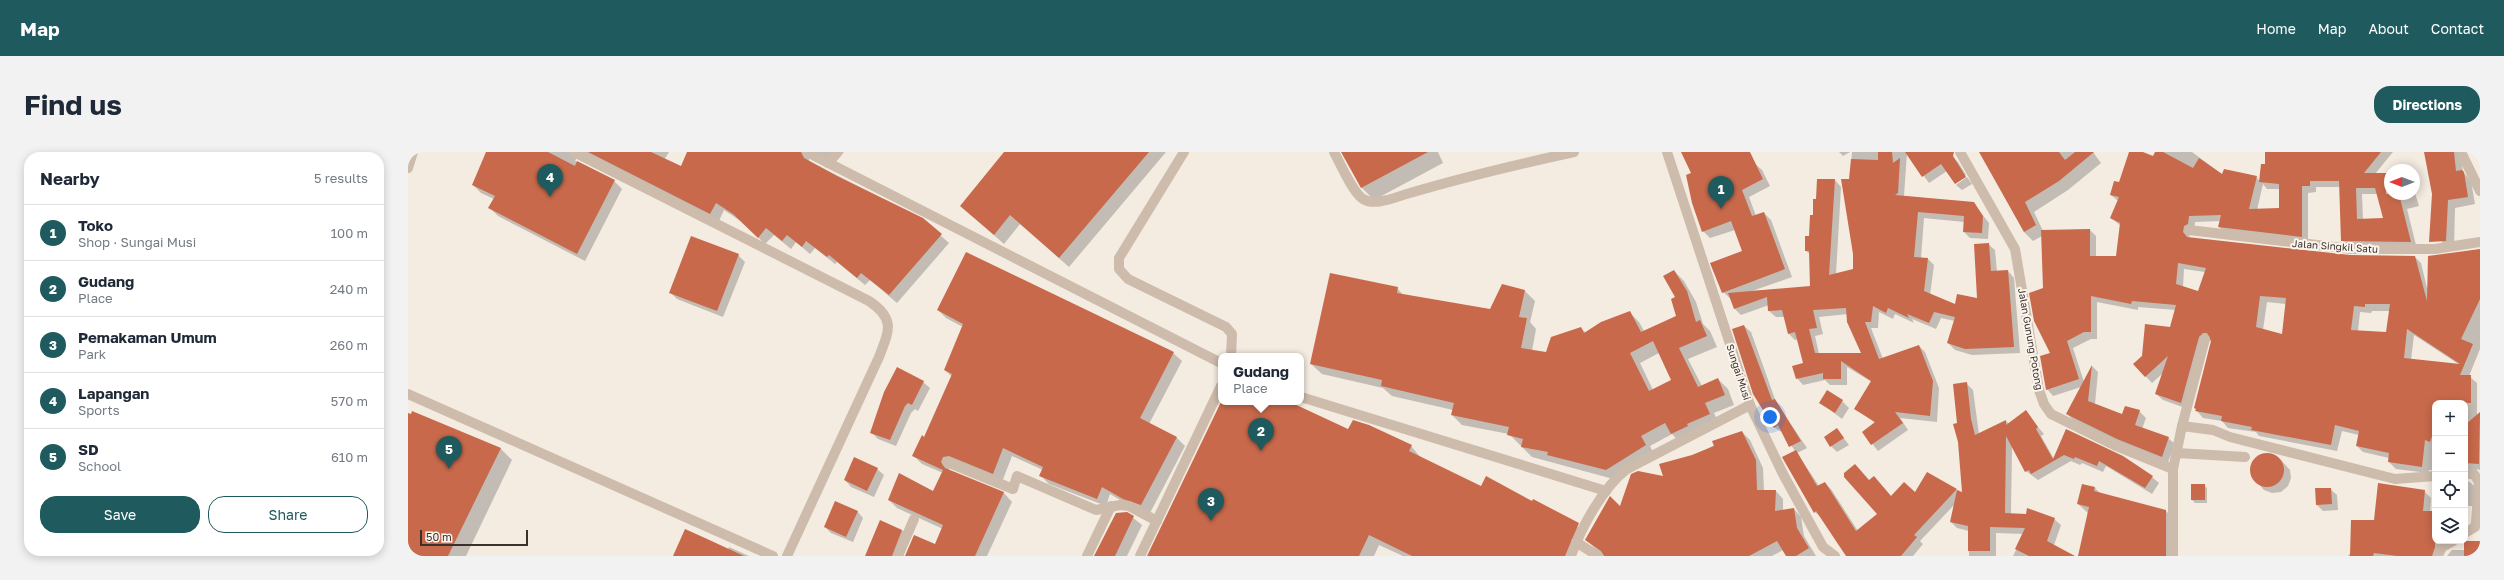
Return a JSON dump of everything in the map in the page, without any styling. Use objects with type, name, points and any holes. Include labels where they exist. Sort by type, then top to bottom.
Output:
[{"type":"street","points":[[408,168],[413,152]]},
{"type":"street","points":[[574,152],[880,308],[886,316],[888,332],[879,357],[787,556]]},
{"type":"street","points":[[807,152],[1218,361]]},
{"type":"street","points":[[828,163],[838,152]]},
{"type":"street","points":[[1184,152],[1118,258],[1119,269],[1128,279],[1226,326],[1232,334],[1231,353]]},
{"type":"street","points":[[1334,152],[1357,193],[1362,199],[1370,201],[1391,198],[1468,176],[1574,152]]},
{"type":"street","name":"Sungai Musi","points":[[1571,556],[1576,542],[1606,491],[1616,478],[1627,469],[1750,405],[1667,152]]},
{"type":"street","name":"Jalan Gunung Potong","points":[[1960,152],[2015,249],[2039,390],[2047,410],[2114,446],[2173,469]]},
{"type":"street","points":[[2461,152],[2480,191]]},
{"type":"street","name":"Jalan Singkil Satu","points":[[2189,230],[2351,249],[2435,249],[2480,242]]},
{"type":"street","points":[[2173,556],[2173,469],[2182,426],[2205,339]]},
{"type":"street","points":[[1140,556],[1218,392]]},
{"type":"street","points":[[408,394],[773,556]]},
{"type":"street","points":[[1304,398],[1606,491]]},
{"type":"street","points":[[1750,405],[1783,474],[1824,552],[1835,556]]},
{"type":"street","points":[[2182,426],[2213,430],[2230,437],[2395,479],[2432,476]]},
{"type":"street","points":[[2177,453],[2245,457]]},
{"type":"street","points":[[947,462],[1013,489],[1017,476],[1096,510],[1111,506],[1129,506],[1157,521]]},
{"type":"street","points":[[2468,474],[2474,474],[2479,482],[2475,527],[2468,531]]},
{"type":"street","points":[[1087,556],[1111,506]]},
{"type":"street","points":[[898,556],[914,519]]},
{"type":"street","points":[[1576,542],[1598,556]]},
{"type":"street","points":[[2438,556],[2442,548],[2448,544]]},
{"type":"building","points":[[486,152],[548,152],[575,166],[577,161],[615,180],[577,254],[488,208],[495,196],[472,185]]},
{"type":"building","points":[[588,152],[651,152],[681,166],[687,152],[801,152],[804,158],[837,176],[923,218],[942,234],[889,295],[861,273],[857,278],[829,255],[827,257],[806,241],[802,247],[787,235],[782,241],[766,228],[758,238],[733,214],[716,203],[710,214]]},
{"type":"building","points":[[1004,152],[1149,152],[1059,258],[1010,215],[994,235],[960,206]]},
{"type":"building","points":[[1341,152],[1428,152],[1361,188]]},
{"type":"building","points":[[1681,152],[1750,152],[1763,179],[1742,190],[1752,216],[1764,212],[1785,269],[1722,293],[1710,263],[1742,251],[1731,221],[1702,232],[1692,203],[1686,175],[1691,173]]},
{"type":"building","points":[[1878,152],[1892,152],[1893,163],[1900,158],[1898,193],[1895,195],[1974,202],[1983,216],[1982,233],[1963,232],[1964,216],[1918,212],[1914,257],[1928,258],[1924,291],[1955,304],[1957,294],[1977,298],[1974,244],[1989,243],[1991,271],[2008,270],[2014,347],[1965,349],[1947,343],[1955,317],[1934,312],[1929,323],[1907,314],[1909,318],[1888,308],[1886,313],[1873,306],[1871,322],[1865,322],[1879,359],[1919,345],[1933,381],[1930,416],[1895,412],[1903,423],[1871,445],[1862,432],[1875,422],[1854,409],[1871,381],[1841,361],[1841,379],[1823,379],[1823,373],[1796,379],[1792,366],[1803,363],[1795,332],[1788,334],[1782,310],[1768,311],[1767,297],[1734,309],[1728,293],[1810,286],[1809,251],[1805,251],[1805,236],[1809,236],[1810,215],[1813,215],[1813,199],[1816,199],[1817,179],[1835,179],[1829,275],[1853,269],[1853,254],[1841,179],[1849,179],[1851,159],[1878,160]],"holes":[[[1846,308],[1847,322],[1861,353],[1815,353],[1809,329],[1817,328],[1813,310]]]},
{"type":"building","points":[[1905,152],[1954,152],[1953,156],[1966,177],[1955,184],[1941,164],[1922,177]]},
{"type":"building","points":[[1979,152],[2059,152],[2065,160],[2075,152],[2094,152],[2059,181],[2025,202],[2036,225],[2024,232]]},
{"type":"building","points":[[2129,152],[2143,152],[2153,156],[2155,152],[2163,152],[2193,168],[2199,158],[2222,174],[2224,169],[2257,176],[2249,209],[2279,208],[2279,184],[2259,182],[2261,164],[2265,164],[2265,152],[2381,152],[2364,173],[2384,173],[2384,200],[2400,200],[2411,242],[2341,241],[2339,181],[2310,181],[2310,186],[2302,186],[2302,237],[2218,227],[2221,215],[2189,216],[2188,224],[2184,226],[2183,232],[2187,237],[2350,255],[2415,256],[2427,301],[2428,256],[2480,249],[2480,299],[2461,339],[2473,344],[2460,375],[2471,375],[2471,403],[2468,403],[2468,400],[2432,400],[2432,436],[2430,442],[2425,440],[2422,467],[2388,462],[2389,453],[2356,446],[2359,431],[2335,425],[2331,445],[2251,430],[2252,427],[2221,421],[2222,416],[2195,411],[2196,409],[2194,408],[2211,341],[2207,333],[2203,333],[2199,337],[2181,403],[2155,394],[2168,356],[2145,377],[2133,364],[2142,356],[2145,324],[2170,327],[2176,305],[2132,301],[2131,304],[2091,296],[2091,332],[2084,332],[2067,341],[2079,379],[2046,390],[2040,356],[2050,353],[2034,321],[2029,293],[2043,288],[2041,230],[2090,229],[2090,256],[2116,256],[2120,223],[2110,218],[2119,197],[2110,195],[2114,181],[2119,182]],"holes":[[[2356,188],[2375,188],[2383,218],[2357,219]],[[2178,263],[2206,268],[2198,291],[2176,284]],[[2260,296],[2286,298],[2282,334],[2256,327]],[[2365,304],[2390,304],[2386,332],[2351,330],[2354,306],[2365,307]],[[2407,329],[2460,364],[2404,358]]]},
{"type":"building","points":[[2424,152],[2454,152],[2456,171],[2462,170],[2464,172],[2468,197],[2448,200],[2446,241],[2429,242],[2432,194]]},
{"type":"building","points":[[691,236],[739,254],[717,311],[669,293]]},
{"type":"building","points":[[966,252],[1174,352],[1140,418],[1177,437],[1141,505],[1123,499],[1102,487],[1097,499],[1039,476],[1043,467],[1003,448],[993,474],[949,456],[943,457],[941,462],[945,468],[1004,492],[975,556],[905,556],[914,535],[935,544],[943,525],[888,500],[899,473],[933,491],[943,470],[912,456],[922,435],[924,437],[952,374],[944,370],[963,324],[937,310]]},
{"type":"building","points":[[1674,270],[1687,291],[1696,322],[1700,320],[1707,336],[1679,348],[1698,387],[1718,378],[1725,395],[1705,403],[1710,414],[1687,424],[1688,426],[1671,434],[1665,423],[1641,436],[1646,445],[1606,470],[1547,455],[1548,452],[1521,447],[1523,439],[1507,435],[1509,427],[1451,415],[1454,403],[1381,386],[1382,380],[1310,364],[1330,273],[1398,287],[1397,293],[1490,309],[1502,284],[1525,290],[1519,317],[1527,318],[1521,348],[1546,352],[1551,337],[1581,327],[1584,333],[1601,322],[1630,311],[1641,332],[1676,316],[1671,299],[1675,297],[1663,276]],"holes":[[[1653,341],[1671,380],[1649,391],[1630,353]]]},
{"type":"building","points":[[1744,325],[1772,400],[1775,399],[1801,441],[1789,447],[1778,425],[1774,428],[1753,394],[1732,329]]},
{"type":"building","points":[[2092,365],[2088,401],[2122,414],[2125,406],[2140,410],[2135,425],[2169,437],[2162,457],[2117,439],[2066,414]]},
{"type":"building","points":[[897,367],[924,381],[912,405],[908,403],[905,406],[890,440],[870,433],[884,392]]},
{"type":"building","points":[[1967,382],[1971,419],[1975,435],[2006,420],[2006,425],[2026,410],[2038,427],[2036,429],[2053,459],[2066,429],[2123,456],[2153,476],[2145,488],[2099,461],[2097,466],[2075,457],[2074,459],[2064,455],[2031,474],[2029,470],[2025,472],[2006,436],[2005,513],[2026,514],[2027,508],[2055,518],[2047,541],[2075,556],[2029,556],[2015,549],[2025,528],[1990,527],[1990,551],[1968,551],[1968,526],[1950,522],[1957,490],[1962,492],[1958,442],[1953,424],[1957,423],[1953,384]]},
{"type":"building","points":[[1827,390],[1843,400],[1835,413],[1819,403]]},
{"type":"building","points":[[1220,405],[1296,405],[1348,429],[1353,420],[1369,425],[1412,445],[1409,451],[1481,486],[1486,476],[1532,501],[1533,499],[1579,523],[1565,556],[1412,556],[1369,535],[1359,556],[1147,556]]},
{"type":"building","points":[[412,411],[501,448],[448,556],[408,556],[408,413],[411,414]]},
{"type":"building","points":[[2480,412],[2479,464],[2468,463],[2468,422]]},
{"type":"building","points":[[1837,428],[1844,438],[1830,447],[1824,437]]},
{"type":"building","points":[[1742,431],[1756,460],[1757,490],[1776,490],[1775,511],[1794,508],[1797,528],[1809,548],[1796,556],[1786,556],[1777,541],[1749,556],[1604,556],[1601,551],[1585,540],[1610,496],[1620,506],[1631,474],[1638,471],[1663,476],[1659,464],[1692,455],[1714,446],[1712,441]]},
{"type":"building","points":[[1796,450],[1817,486],[1825,482],[1856,531],[1877,514],[1844,477],[1844,473],[1855,464],[1869,480],[1874,476],[1891,496],[1904,482],[1915,492],[1927,472],[1957,489],[1914,535],[1917,537],[1901,556],[1846,556],[1816,511],[1814,513],[1782,457]]},
{"type":"building","points":[[2264,453],[2270,453],[2279,458],[2283,464],[2283,476],[2279,482],[2270,487],[2264,487],[2255,482],[2250,473],[2250,467],[2255,458]]},
{"type":"building","points":[[854,457],[878,468],[867,491],[844,480]]},
{"type":"building","points":[[2378,483],[2425,490],[2423,511],[2432,511],[2432,544],[2435,544],[2435,547],[2432,556],[2397,556],[2374,553],[2373,556],[2350,556],[2351,520],[2374,520]]},
{"type":"building","points":[[2082,484],[2095,487],[2094,491],[2166,510],[2166,556],[2078,556],[2089,507],[2077,504]]},
{"type":"building","points":[[2191,484],[2205,484],[2205,500],[2191,500]]},
{"type":"building","points":[[2315,488],[2331,488],[2332,504],[2316,505]]},
{"type":"building","points":[[835,501],[858,511],[846,537],[824,527]]},
{"type":"building","points":[[1127,512],[1134,516],[1115,556],[1094,556],[1116,513]]},
{"type":"building","points":[[880,520],[902,530],[892,556],[865,556]]},
{"type":"building","points":[[685,529],[705,538],[744,556],[673,556]]},
{"type":"building","points":[[2468,541],[2480,541],[2480,556],[2464,556],[2464,544],[2468,544]]},
{"type":"place","name":"Lapangan","points":[[550,197]]},
{"type":"place","name":"Toko","points":[[1721,209]]},
{"type":"place","name":"Gudang","points":[[1261,451]]},
{"type":"place","name":"SD","points":[[449,469]]},
{"type":"place","name":"Pemakaman Umum","points":[[1211,521]]}]
